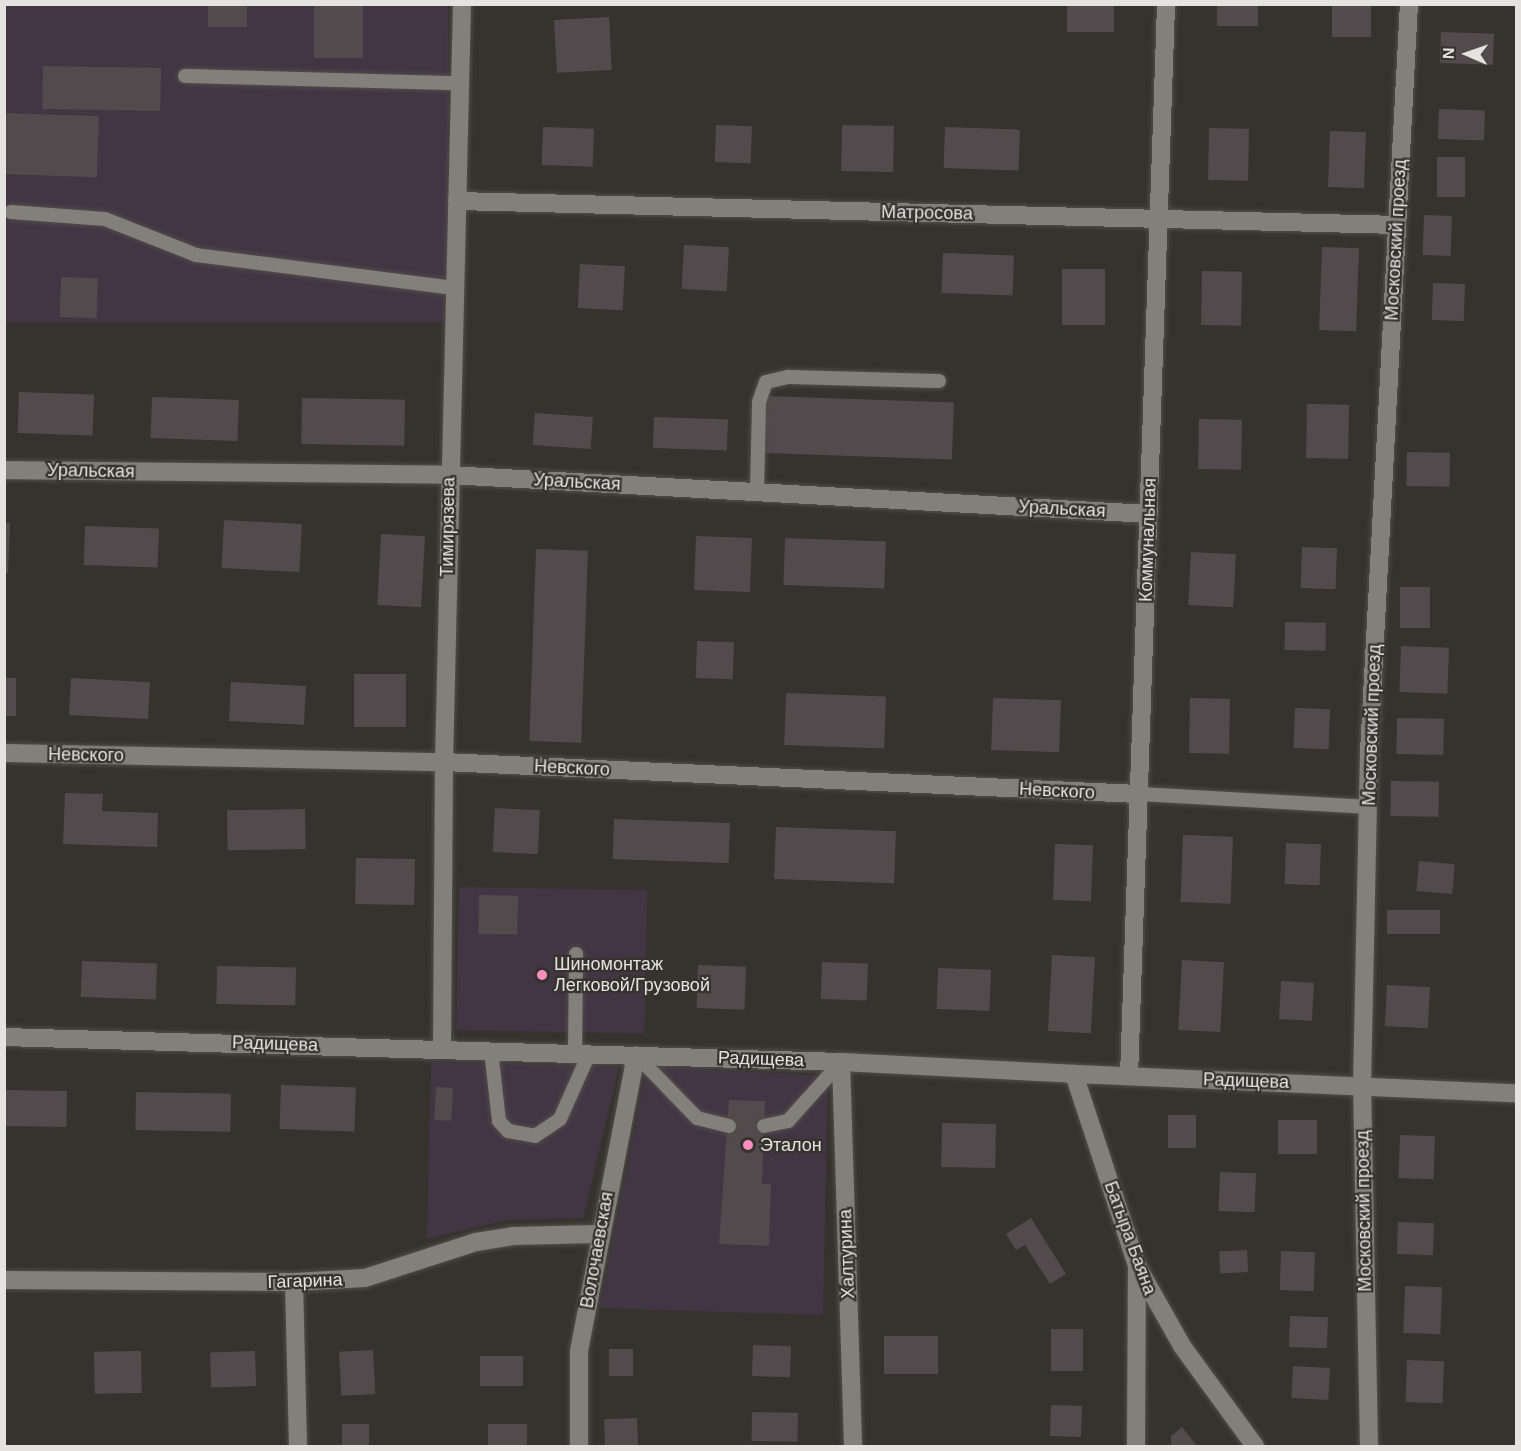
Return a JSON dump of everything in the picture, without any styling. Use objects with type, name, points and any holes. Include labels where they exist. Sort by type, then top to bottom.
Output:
[{"type":"street","name":"Тимирязева","points":[[442,1049],[449,475],[462,4]]},
{"type":"street","name":"Коммунальная","points":[[1129,1076],[1166,4]]},
{"type":"street","name":"Московский проезд","points":[[1370,1446],[1362,1086],[1368,807],[1409,4]]},
{"type":"street","name":"Матросова","points":[[457,201],[1397,225]]},
{"type":"street","name":"Уральская","points":[[4,470],[449,475],[1149,514]]},
{"type":"street","name":"Невского","points":[[4,753],[444,762],[1138,794]]},
{"type":"street","name":"Радищева","points":[[4,1037],[841,1062],[1516,1093]]},
{"type":"street","name":"Волочаевская","points":[[579,1446],[579,1351],[598,1234],[636,1055]]},
{"type":"street","name":"Халтурина","points":[[841,1062],[853,1446]]},
{"type":"street","name":"Батыра Баяна","points":[[1074,1074],[1137,1266],[1182,1346],[1256,1446]]},
{"type":"street","name":"Гагарина","points":[[4,1280],[294,1282],[365,1278],[476,1242],[512,1236],[598,1234]]},
{"type":"street","points":[[1136,1446],[1137,1266]]},
{"type":"street","points":[[294,1282],[298,1446]]},
{"type":"lane","points":[[185,76],[460,83]]},
{"type":"lane","points":[[11,212],[105,219],[196,255],[455,288]]},
{"type":"lane","points":[[757,492],[759,402],[766,382],[788,377],[939,381]]},
{"type":"lane","points":[[1138,794],[1368,807]]},
{"type":"lane","points":[[491,1050],[499,1121],[508,1131],[535,1136],[560,1119],[582,1053],[576,954]]},
{"type":"lane","points":[[636,1055],[697,1118],[729,1125]]},
{"type":"lane","points":[[764,1126],[788,1121],[841,1062]]},
{"type":"shaded area","points":[[5,5],[448,5],[448,322],[5,322]]},
{"type":"shaded area","points":[[459,887],[647,890],[644,1033],[457,1030]]},
{"type":"shaded area","points":[[431,1062],[619,1067],[583,1218],[506,1220],[427,1239]]},
{"type":"shaded area","points":[[647,1067],[828,1076],[823,1315],[600,1308]]},
{"type":"building","points":[[208,4],[247,4],[247,27],[208,27]]},
{"type":"building","points":[[314,4],[363,4],[363,58],[314,58]]},
{"type":"building","points":[[1067,4],[1114,4],[1114,32],[1067,32]]},
{"type":"building","points":[[1217,4],[1258,4],[1258,26],[1217,26]]},
{"type":"building","points":[[1332,4],[1371,4],[1371,37],[1332,37]]},
{"type":"building","points":[[609,17],[612,70],[557,73],[554,20]]},
{"type":"building","points":[[1441,32],[1494,34],[1493,65],[1440,63]]},
{"type":"building","points":[[43,66],[161,68],[160,111],[42,109]]},
{"type":"building","points":[[1439,109],[1485,111],[1484,141],[1438,139]]},
{"type":"building","points":[[4,113],[99,116],[97,177],[4,174]]},
{"type":"building","points":[[716,125],[752,126],[751,163],[715,162]]},
{"type":"building","points":[[842,125],[894,126],[893,172],[841,171]]},
{"type":"building","points":[[543,127],[594,129],[593,167],[542,165]]},
{"type":"building","points":[[945,127],[1020,130],[1019,171],[944,168]]},
{"type":"building","points":[[1209,128],[1249,129],[1248,181],[1208,180]]},
{"type":"building","points":[[1330,131],[1366,132],[1364,188],[1328,187]]},
{"type":"building","points":[[1437,157],[1465,157],[1465,197],[1437,197]]},
{"type":"building","points":[[1424,215],[1452,216],[1451,256],[1423,255]]},
{"type":"building","points":[[684,245],[729,247],[727,291],[682,289]]},
{"type":"building","points":[[1322,247],[1359,248],[1356,331],[1319,330]]},
{"type":"building","points":[[943,253],[1014,255],[1013,295],[942,293]]},
{"type":"building","points":[[580,264],[625,266],[623,310],[578,308]]},
{"type":"building","points":[[1062,269],[1105,269],[1105,325],[1062,325]]},
{"type":"building","points":[[1202,271],[1242,272],[1241,326],[1201,325]]},
{"type":"building","points":[[61,277],[98,278],[97,318],[60,317]]},
{"type":"building","points":[[1433,283],[1465,284],[1464,321],[1432,320]]},
{"type":"building","points":[[19,392],[94,395],[93,436],[18,433]]},
{"type":"building","points":[[766,396],[954,403],[952,460],[764,453]]},
{"type":"building","points":[[152,397],[239,400],[238,441],[151,438]]},
{"type":"building","points":[[302,398],[405,400],[404,446],[301,444]]},
{"type":"building","points":[[1307,404],[1349,405],[1348,459],[1306,458]]},
{"type":"building","points":[[535,413],[593,417],[591,449],[533,445]]},
{"type":"building","points":[[654,417],[728,420],[727,451],[653,448]]},
{"type":"building","points":[[1199,419],[1242,420],[1241,470],[1198,469]]},
{"type":"building","points":[[1407,452],[1450,453],[1449,487],[1406,486]]},
{"type":"building","points":[[224,520],[302,524],[299,572],[221,568]]},
{"type":"building","points":[[4,523],[10,523],[8,573],[4,573]]},
{"type":"building","points":[[85,526],[159,529],[158,568],[84,565]]},
{"type":"building","points":[[381,534],[425,536],[421,607],[377,605]]},
{"type":"building","points":[[696,536],[752,538],[750,592],[694,590]]},
{"type":"building","points":[[785,538],[886,542],[884,588],[783,585]]},
{"type":"building","points":[[1302,547],[1337,548],[1336,589],[1301,588]]},
{"type":"building","points":[[536,549],[588,551],[581,743],[529,741]]},
{"type":"building","points":[[1191,552],[1236,554],[1233,607],[1188,605]]},
{"type":"building","points":[[1400,587],[1430,587],[1430,628],[1400,628]]},
{"type":"building","points":[[1285,622],[1326,623],[1326,651],[1285,650]]},
{"type":"building","points":[[697,641],[734,642],[733,679],[696,678]]},
{"type":"building","points":[[1401,646],[1449,648],[1447,694],[1399,692]]},
{"type":"building","points":[[354,674],[406,674],[406,727],[354,727]]},
{"type":"building","points":[[4,678],[16,678],[16,716],[4,716]]},
{"type":"building","points":[[71,678],[150,682],[148,719],[69,715]]},
{"type":"building","points":[[231,682],[306,686],[304,725],[229,721]]},
{"type":"building","points":[[786,693],[886,696],[884,748],[784,745]]},
{"type":"building","points":[[993,698],[1061,700],[1059,752],[991,750]]},
{"type":"building","points":[[1190,698],[1230,699],[1229,754],[1189,753]]},
{"type":"building","points":[[1295,708],[1330,709],[1329,749],[1294,748]]},
{"type":"building","points":[[1397,718],[1444,719],[1443,755],[1396,754]]},
{"type":"building","points":[[1391,781],[1439,782],[1438,817],[1390,816]]},
{"type":"building","points":[[65,793],[103,794],[102,811],[158,813],[157,847],[63,844]]},
{"type":"building","points":[[495,808],[540,810],[538,854],[493,852]]},
{"type":"building","points":[[305,809],[306,849],[228,850],[227,810]]},
{"type":"building","points":[[614,819],[730,823],[729,863],[613,859]]},
{"type":"building","points":[[776,827],[896,831],[894,883],[774,879]]},
{"type":"building","points":[[1183,835],[1233,837],[1231,904],[1181,902]]},
{"type":"building","points":[[1286,843],[1321,844],[1320,885],[1285,884]]},
{"type":"building","points":[[1055,844],[1093,845],[1091,901],[1053,900]]},
{"type":"building","points":[[356,858],[415,859],[414,905],[355,904]]},
{"type":"building","points":[[1419,861],[1455,864],[1452,894],[1416,891]]},
{"type":"building","points":[[479,895],[518,896],[517,935],[478,934]]},
{"type":"building","points":[[1387,910],[1440,910],[1440,934],[1387,934]]},
{"type":"building","points":[[1052,955],[1095,957],[1091,1033],[1048,1031]]},
{"type":"building","points":[[1182,960],[1224,962],[1220,1032],[1178,1030]]},
{"type":"building","points":[[82,961],[157,964],[156,1000],[81,997]]},
{"type":"building","points":[[822,962],[868,964],[867,1001],[821,999]]},
{"type":"building","points":[[698,965],[746,967],[744,1010],[696,1008]]},
{"type":"building","points":[[217,966],[296,967],[295,1005],[216,1004]]},
{"type":"building","points":[[938,968],[991,970],[990,1011],[937,1009]]},
{"type":"building","points":[[1281,981],[1314,983],[1312,1021],[1279,1019]]},
{"type":"building","points":[[1387,985],[1430,987],[1428,1028],[1385,1026]]},
{"type":"building","points":[[281,1085],[356,1088],[354,1132],[279,1129]]},
{"type":"building","points":[[436,1087],[453,1088],[451,1121],[434,1120]]},
{"type":"building","points":[[4,1090],[67,1091],[66,1127],[4,1126]]},
{"type":"building","points":[[136,1092],[231,1094],[230,1132],[135,1130]]},
{"type":"building","points":[[729,1100],[765,1101],[762,1184],[771,1184],[769,1246],[719,1244]]},
{"type":"building","points":[[1168,1115],[1196,1115],[1196,1148],[1168,1148]]},
{"type":"building","points":[[1278,1120],[1317,1120],[1317,1154],[1278,1154]]},
{"type":"building","points":[[942,1123],[996,1124],[995,1168],[941,1167]]},
{"type":"building","points":[[1400,1135],[1435,1136],[1433,1179],[1398,1178]]},
{"type":"building","points":[[1220,1172],[1256,1173],[1255,1212],[1219,1211]]},
{"type":"building","points":[[1031,1218],[1066,1274],[1050,1284],[1025,1245],[1016,1250],[1006,1234]]},
{"type":"building","points":[[1398,1222],[1434,1223],[1433,1255],[1397,1254]]},
{"type":"building","points":[[1247,1250],[1248,1272],[1220,1273],[1219,1251]]},
{"type":"building","points":[[1281,1251],[1315,1252],[1314,1291],[1280,1290]]},
{"type":"building","points":[[1405,1286],[1442,1287],[1440,1334],[1403,1333]]},
{"type":"building","points":[[1290,1316],[1328,1317],[1327,1348],[1289,1347]]},
{"type":"building","points":[[1051,1329],[1083,1329],[1083,1371],[1051,1371]]},
{"type":"building","points":[[884,1336],[938,1336],[938,1374],[884,1374]]},
{"type":"building","points":[[753,1345],[791,1346],[790,1377],[752,1376]]},
{"type":"building","points":[[609,1349],[633,1349],[633,1376],[609,1376]]},
{"type":"building","points":[[373,1350],[375,1394],[341,1396],[339,1352]]},
{"type":"building","points":[[141,1351],[142,1393],[95,1394],[94,1352]]},
{"type":"building","points":[[255,1351],[256,1386],[211,1388],[210,1353]]},
{"type":"building","points":[[480,1356],[523,1356],[523,1386],[480,1386]]},
{"type":"building","points":[[1407,1360],[1444,1361],[1443,1403],[1406,1402]]},
{"type":"building","points":[[1293,1366],[1330,1368],[1328,1400],[1291,1398]]},
{"type":"building","points":[[1051,1405],[1082,1406],[1081,1437],[1050,1436]]},
{"type":"building","points":[[752,1412],[798,1413],[797,1442],[751,1441]]},
{"type":"building","points":[[637,1418],[638,1446],[605,1446],[604,1419]]},
{"type":"building","points":[[342,1424],[369,1424],[369,1446],[342,1446]]},
{"type":"building","points":[[488,1424],[527,1424],[527,1446],[488,1446]]},
{"type":"building","points":[[1182,1427],[1197,1446],[1171,1446],[1171,1436]]},
{"type":"place","name":"Шиномонтаж Легковой/Грузовой","points":[[542,975]]},
{"type":"place","name":"Эталон","points":[[748,1145]]}]
